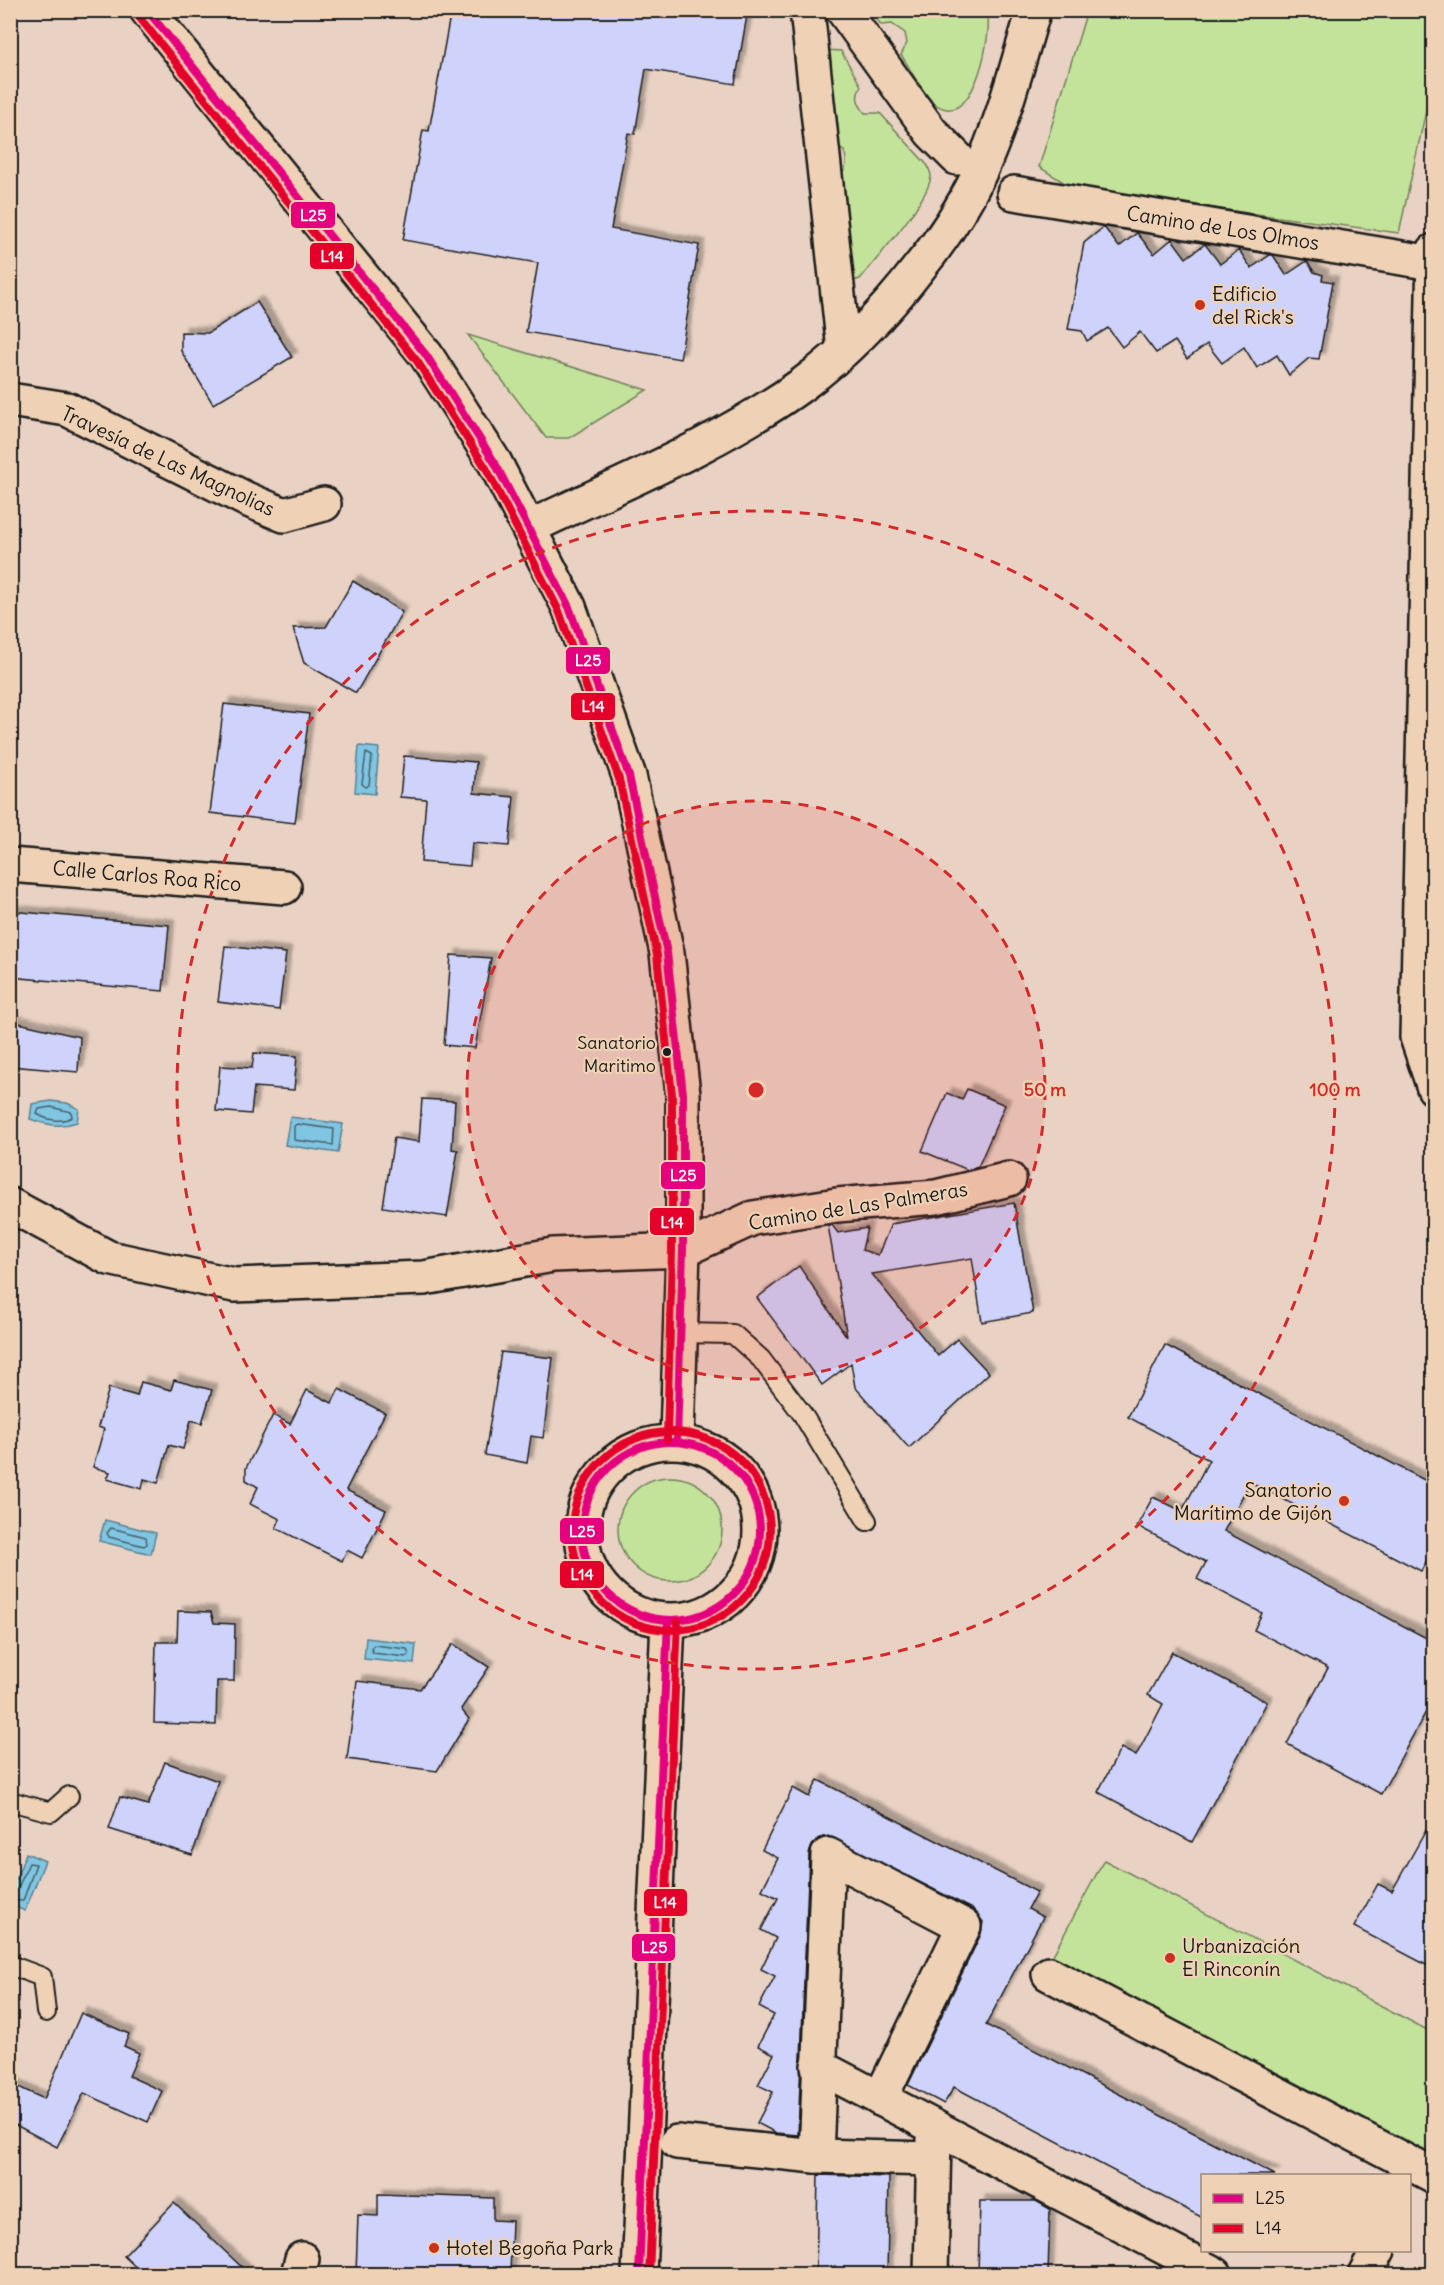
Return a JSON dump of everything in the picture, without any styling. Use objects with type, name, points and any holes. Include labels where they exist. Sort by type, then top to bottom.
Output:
[{"type":"street","points":[[147,10],[426,355],[495,463],[530,527],[569,607],[629,776],[667,953],[683,1094],[683,1250],[677,1439]]},
{"type":"street","points":[[807,10],[844,350]]},
{"type":"street","points":[[843,10],[931,132],[957,158]]},
{"type":"street","points":[[530,527],[674,458],[760,412],[804,383],[844,350],[896,297],[957,214],[979,174],[1002,114],[1034,10]]},
{"type":"street","name":"Camino de Los Olmos","points":[[1014,193],[1433,257]]},
{"type":"street","points":[[1433,257],[1417,1037],[1434,1088]]},
{"type":"street","name":"Travesía de Las Magnolias","points":[[10,400],[67,409],[246,499],[284,515],[324,504]]},
{"type":"street","name":"Calle Carlos Roa Rico","points":[[10,865],[284,887]]},
{"type":"street","name":"Camino de Las Palmeras","points":[[10,1205],[109,1258],[234,1285],[424,1278],[553,1255],[683,1250],[753,1218],[837,1205],[936,1197],[1009,1179]]},
{"type":"street","points":[[677,1439],[720,1458],[746,1484],[760,1519],[758,1556],[742,1589],[711,1613],[668,1621],[636,1612],[605,1592],[586,1561],[580,1526],[590,1490],[612,1462],[644,1445],[677,1439]]},
{"type":"street","points":[[639,2274],[668,1621]]},
{"type":"street","points":[[816,2156],[828,1855],[964,1926],[880,2098]]},
{"type":"street","points":[[1049,1974],[1421,2178]]},
{"type":"street","points":[[818,2066],[880,2098],[934,2143],[1215,2274]]},
{"type":"street","points":[[677,2142],[816,2156],[934,2143]]},
{"type":"street","points":[[931,2274],[934,2143]]},
{"type":"street","points":[[1365,2274],[1376,2252]]},
{"type":"lane","points":[[679,1333],[733,1334],[761,1359],[803,1415],[867,1521]]},
{"type":"lane","points":[[10,1801],[51,1812],[69,1796]]},
{"type":"lane","points":[[10,1965],[42,1977],[46,2012]]},
{"type":"green space","points":[[871,11],[980,11],[988,17],[982,63],[968,96],[958,106],[947,109],[933,102],[901,55],[907,43],[905,33],[892,24],[881,25]]},
{"type":"green space","points":[[1087,11],[1433,11],[1433,79],[1399,233],[1076,190],[1039,167]]},
{"type":"green space","points":[[826,50],[841,51],[861,86],[858,96],[862,109],[865,113],[880,113],[928,166],[931,175],[929,185],[913,213],[860,279],[853,281],[834,182],[843,172],[846,161],[844,151],[831,144]]},
{"type":"green space","points":[[468,335],[647,390],[569,438],[546,438]]},
{"type":"green space","points":[[670,1477],[690,1481],[707,1492],[718,1509],[722,1529],[718,1549],[707,1566],[690,1577],[670,1581],[650,1577],[633,1566],[622,1549],[618,1529],[622,1509],[633,1492],[650,1481]]},
{"type":"green space","points":[[1104,1860],[1433,2033],[1433,2138],[1425,2155],[1051,1959]]},
{"type":"water","points":[[359,746],[379,748],[375,794],[355,792]]},
{"type":"water","points":[[51,1101],[67,1103],[79,1109],[77,1122],[54,1125],[30,1119],[32,1104]]},
{"type":"water","points":[[290,1117],[343,1124],[338,1153],[285,1145]]},
{"type":"water","points":[[105,1520],[156,1533],[151,1554],[99,1541]]},
{"type":"water","points":[[366,1638],[416,1644],[414,1664],[364,1659]]},
{"type":"water","points":[[26,1853],[45,1861],[25,1911],[11,1905],[11,1892]]},
{"type":"building","points":[[451,10],[748,10],[735,84],[646,69],[635,134],[628,133],[611,229],[699,245],[680,359],[526,332],[538,263],[403,240],[423,130],[429,131]]},
{"type":"building","name":"Edificio del Rick's","points":[[1104,227],[1119,247],[1137,233],[1154,254],[1172,239],[1186,258],[1205,244],[1220,264],[1239,250],[1251,268],[1273,255],[1286,275],[1307,261],[1314,272],[1323,275],[1322,280],[1333,282],[1319,359],[1309,358],[1289,375],[1277,355],[1257,368],[1244,347],[1222,363],[1207,344],[1187,359],[1175,341],[1156,353],[1140,332],[1122,347],[1108,328],[1087,341],[1082,331],[1068,329],[1084,243]]},
{"type":"building","points":[[257,302],[292,357],[213,404],[181,351],[181,332],[208,333]]},
{"type":"building","points":[[353,581],[402,612],[356,693],[304,663],[293,628],[326,627]]},
{"type":"building","points":[[224,704],[309,714],[295,823],[210,813]]},
{"type":"building","points":[[404,756],[476,762],[474,793],[514,797],[509,846],[472,843],[470,866],[421,862],[426,799],[400,797]]},
{"type":"building","points":[[10,911],[169,925],[163,991],[10,977]]},
{"type":"building","points":[[225,946],[286,953],[279,1010],[218,1002]]},
{"type":"building","points":[[451,955],[491,958],[475,1048],[444,1045]]},
{"type":"building","points":[[10,1021],[80,1037],[78,1072],[10,1066]]},
{"type":"building","points":[[254,1053],[297,1056],[294,1090],[254,1087],[251,1114],[216,1111],[220,1066],[252,1068]]},
{"type":"building","points":[[967,1089],[1005,1105],[978,1167],[968,1170],[922,1151],[947,1093],[962,1100]]},
{"type":"building","points":[[422,1099],[455,1101],[452,1149],[458,1150],[447,1217],[383,1207],[394,1138],[419,1142]]},
{"type":"building","points":[[1014,1203],[1033,1313],[982,1322],[972,1258],[872,1274],[938,1356],[957,1339],[989,1373],[909,1448],[855,1387],[851,1363],[822,1385],[757,1298],[799,1266],[847,1337],[828,1225],[832,1225],[838,1233],[867,1228],[862,1250],[878,1255],[891,1224]]},
{"type":"building","name":"Sanatorio Marítimo de Gijón","points":[[1165,1345],[1434,1485],[1434,1547],[1421,1571],[1250,1482],[1224,1531],[1434,1642],[1434,1697],[1381,1794],[1287,1744],[1328,1668],[1254,1630],[1262,1613],[1197,1579],[1206,1562],[1137,1526],[1153,1497],[1182,1511],[1209,1460],[1128,1417]]},
{"type":"building","points":[[501,1352],[553,1358],[543,1438],[531,1436],[527,1463],[485,1455]]},
{"type":"building","points":[[174,1380],[212,1390],[202,1423],[191,1420],[183,1449],[169,1445],[158,1483],[144,1479],[142,1489],[107,1479],[110,1472],[93,1467],[104,1429],[98,1427],[109,1388],[137,1396],[141,1382],[171,1390]]},
{"type":"building","points":[[339,1389],[385,1413],[346,1490],[386,1510],[362,1558],[347,1550],[342,1561],[276,1528],[280,1519],[250,1504],[258,1487],[246,1480],[246,1468],[273,1415],[290,1424],[307,1390],[332,1403]]},
{"type":"building","points":[[178,1611],[211,1612],[214,1623],[235,1624],[234,1681],[217,1681],[216,1725],[154,1723],[156,1642],[177,1642]]},
{"type":"building","points":[[453,1644],[489,1667],[461,1709],[469,1719],[437,1771],[347,1759],[357,1681],[420,1689]]},
{"type":"building","points":[[1172,1652],[1267,1702],[1192,1842],[1098,1792],[1121,1748],[1136,1756],[1163,1704],[1148,1695]]},
{"type":"building","points":[[165,1762],[218,1781],[192,1855],[109,1829],[120,1797],[148,1805]]},
{"type":"building","points":[[818,1780],[1037,1892],[1028,1909],[1043,1917],[986,2025],[1273,2174],[1201,2174],[1201,2217],[954,2087],[944,2104],[908,2085],[981,1934],[983,1922],[973,1909],[828,1836],[818,1839],[809,1854],[798,2135],[776,2133],[757,2123],[773,2092],[758,2085],[774,2054],[758,2046],[774,2015],[759,2007],[775,1976],[761,1969],[776,1938],[761,1930],[778,1898],[762,1890],[778,1858],[762,1850],[793,1788],[809,1797]]},
{"type":"building","points":[[1434,1816],[1434,1969],[1354,1927],[1378,1884],[1392,1891]]},
{"type":"building","points":[[81,2013],[129,2034],[124,2046],[139,2053],[129,2076],[162,2091],[148,2122],[84,2093],[57,2147],[10,2122],[10,2083],[44,2099]]},
{"type":"building","points":[[818,2175],[889,2177],[887,2274],[816,2274]]},
{"type":"building","name":"Hotel Begoña Park","points":[[378,2194],[493,2198],[493,2220],[512,2221],[510,2274],[356,2274],[358,2215],[378,2216]]},
{"type":"building","points":[[980,2201],[1036,2201],[1050,2209],[1048,2274],[978,2274]]},
{"type":"building","points":[[174,2203],[249,2274],[143,2274],[124,2256]]},
{"type":"transit line","name":"L25","points":[[147,10],[426,355],[495,463],[569,607],[629,776],[667,953],[683,1094],[683,1250],[677,1439]]},
{"type":"transit line","name":"L14","points":[[139,17],[417,361],[486,468],[559,611],[619,779],[657,955],[672,1095],[672,1250],[667,1439]]},
{"type":"transit line","name":"L14","points":[[661,1432],[681,1432],[718,1443],[748,1468],[763,1493],[770,1521],[770,1531],[766,1560],[759,1578],[734,1608],[718,1619],[700,1626],[681,1630],[661,1630],[624,1619],[594,1594],[583,1578],[576,1560],[572,1541],[572,1521],[583,1484],[608,1454],[624,1443],[642,1436],[661,1432]]},
{"type":"transit line","name":"L25","points":[[671,1442],[705,1449],[734,1468],[753,1497],[760,1531],[753,1565],[734,1594],[705,1613],[671,1620],[637,1613],[608,1594],[589,1565],[582,1531],[589,1497],[608,1468],[637,1449],[671,1442]]},
{"type":"transit line","name":"L25","points":[[639,2274],[668,1621]]},
{"type":"transit line","name":"L14","points":[[649,2274],[678,1621]]},
{"type":"place","name":"Edificio del Rick's","points":[[1200,305]]},
{"type":"place","name":"Sanatorio Maritimo","points":[[667,1052]]},
{"type":"place","name":"Sanatorio Marítimo de Gijón","points":[[1344,1501]]},
{"type":"place","name":"Urbanización El Rinconín","points":[[1170,1958]]},
{"type":"place","name":"Hotel Begoña Park","points":[[434,2248]]}]
